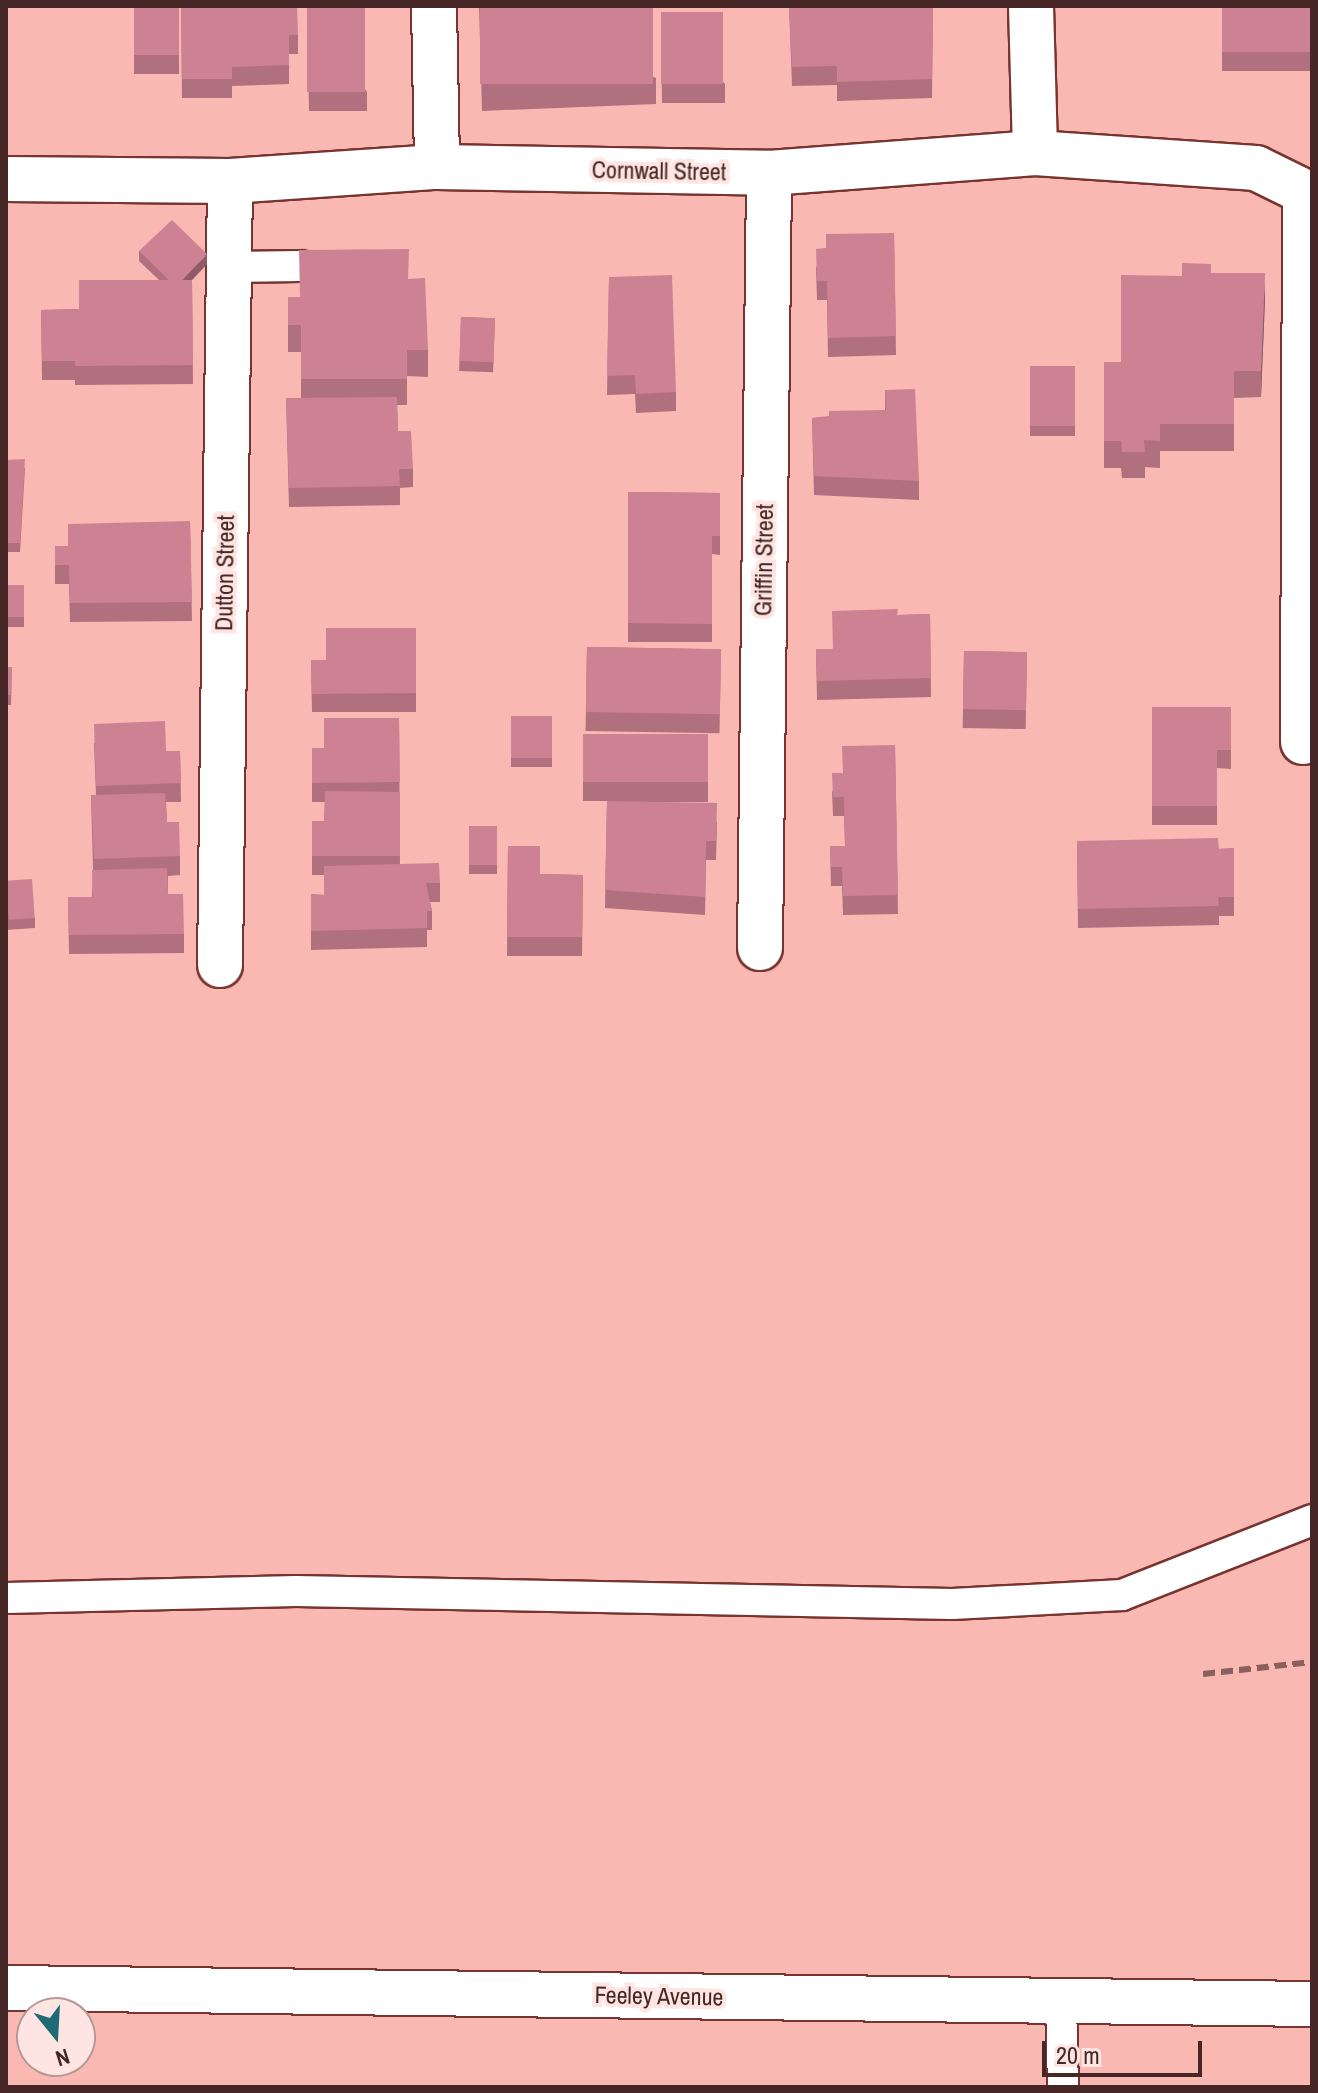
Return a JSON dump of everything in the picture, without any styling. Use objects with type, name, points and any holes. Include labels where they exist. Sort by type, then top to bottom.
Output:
[{"type":"street","points":[[434,6],[437,167]]},
{"type":"street","points":[[1031,6],[1035,153]]},
{"type":"street","name":"Cornwall Street","points":[[6,179],[230,181],[437,167],[769,173],[1035,153],[1256,168],[1305,192],[1303,742]]},
{"type":"street","name":"Griffin Street","points":[[760,948],[769,173]]},
{"type":"street","name":"Dutton Street","points":[[220,965],[230,181]]},
{"type":"street","name":"Feeley Avenue","points":[[6,1988],[1312,2004]]},
{"type":"lane","points":[[229,267],[301,266]]},
{"type":"lane","points":[[6,1598],[296,1591],[952,1604],[1122,1595],[1312,1520]]},
{"type":"lane","points":[[1061,2001],[1063,2087]]},
{"type":"building","points":[[134,6],[179,6],[179,55],[134,55]]},
{"type":"building","points":[[181,6],[297,6],[298,35],[289,35],[289,65],[232,67],[232,79],[182,79]]},
{"type":"building","points":[[307,6],[365,6],[365,92],[307,92]]},
{"type":"building","points":[[480,6],[653,6],[653,84],[480,84]]},
{"type":"building","points":[[789,6],[933,6],[932,79],[837,82],[837,66],[792,67]]},
{"type":"building","points":[[1222,6],[1312,6],[1312,52],[1222,52]]},
{"type":"building","points":[[661,12],[723,12],[723,84],[661,84]]},
{"type":"building","points":[[172,220],[207,254],[182,280],[169,280],[139,251]]},
{"type":"building","points":[[894,233],[896,336],[828,338],[827,281],[817,281],[816,249],[826,248],[826,234]]},
{"type":"building","points":[[409,249],[408,279],[425,278],[428,350],[407,350],[407,379],[301,379],[301,325],[288,325],[288,297],[300,297],[299,250]]},
{"type":"building","points":[[1182,263],[1211,264],[1211,273],[1265,273],[1261,371],[1234,371],[1234,424],[1160,424],[1160,441],[1144,440],[1145,452],[1122,452],[1121,441],[1104,441],[1104,362],[1121,362],[1121,275],[1182,276]]},
{"type":"building","points":[[672,275],[676,392],[636,394],[635,375],[607,376],[609,277]]},
{"type":"building","points":[[79,280],[192,280],[193,365],[75,366],[75,361],[42,361],[41,310],[79,309]]},
{"type":"building","points":[[461,317],[495,318],[493,362],[459,361]]},
{"type":"building","points":[[1030,366],[1075,366],[1075,426],[1030,426]]},
{"type":"building","points":[[915,389],[919,481],[814,476],[812,418],[829,417],[829,411],[886,410],[885,390]]},
{"type":"building","points":[[397,397],[398,431],[411,431],[413,469],[399,469],[400,486],[289,488],[286,398]]},
{"type":"building","points":[[25,459],[20,543],[6,543],[6,460]]},
{"type":"building","points":[[628,492],[720,493],[720,536],[712,536],[712,624],[628,623]]},
{"type":"building","points":[[190,521],[192,602],[70,603],[69,565],[55,565],[55,546],[68,546],[68,524]]},
{"type":"building","points":[[6,585],[24,585],[24,617],[6,617]]},
{"type":"building","points":[[898,609],[897,615],[930,614],[931,678],[817,681],[816,649],[833,649],[832,611]]},
{"type":"building","points":[[326,628],[416,628],[416,693],[312,694],[311,660],[326,660]]},
{"type":"building","points":[[587,647],[721,649],[720,714],[586,712]]},
{"type":"building","points":[[964,651],[1027,652],[1026,710],[963,709]]},
{"type":"building","points":[[6,667],[12,667],[11,695],[6,695]]},
{"type":"building","points":[[1152,707],[1231,707],[1231,750],[1217,750],[1217,806],[1152,806]]},
{"type":"building","points":[[511,716],[552,716],[552,758],[511,758]]},
{"type":"building","points":[[324,718],[399,718],[400,782],[312,783],[312,748],[324,748]]},
{"type":"building","points":[[165,721],[166,751],[180,751],[181,783],[96,786],[94,724]]},
{"type":"building","points":[[583,734],[708,734],[708,782],[583,782]]},
{"type":"building","points":[[895,745],[898,895],[843,896],[842,867],[831,867],[830,846],[845,846],[844,797],[833,797],[832,773],[843,773],[842,746]]},
{"type":"building","points":[[325,791],[400,792],[400,856],[312,856],[312,821],[324,821]]},
{"type":"building","points":[[165,793],[167,822],[179,822],[180,856],[94,859],[91,795]]},
{"type":"building","points":[[607,801],[717,803],[716,841],[706,841],[705,897],[605,890]]},
{"type":"building","points":[[469,826],[497,826],[497,865],[469,865]]},
{"type":"building","points":[[1218,838],[1219,849],[1234,848],[1234,897],[1218,897],[1219,906],[1078,909],[1077,841]]},
{"type":"building","points":[[508,846],[540,846],[540,874],[583,875],[582,937],[507,937]]},
{"type":"building","points":[[439,863],[440,883],[426,883],[432,911],[427,911],[427,928],[311,931],[311,894],[324,895],[324,866]]},
{"type":"building","points":[[167,868],[168,894],[183,894],[184,934],[69,935],[68,897],[93,897],[92,870]]},
{"type":"building","points":[[32,879],[35,918],[9,920],[6,881]]},
{"type":"railway","points":[[1203,1674],[1312,1662]]}]
